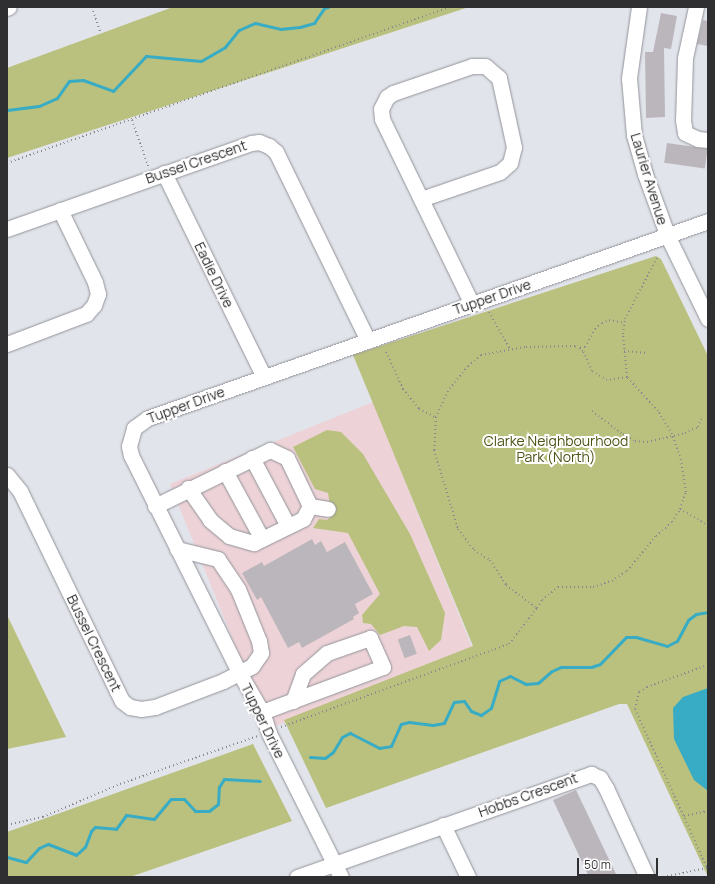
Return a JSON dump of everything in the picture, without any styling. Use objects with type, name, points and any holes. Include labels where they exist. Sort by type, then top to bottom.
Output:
[{"type":"street","name":"Laurier Avenue","points":[[639,7],[629,78],[631,114],[640,161],[668,237],[708,318]]},
{"type":"street","points":[[708,10],[696,7],[685,58],[683,120],[685,133],[698,139],[708,140]]},
{"type":"street","points":[[421,200],[500,172],[510,163],[514,147],[499,78],[485,66],[472,66],[393,93],[384,104],[382,119],[421,200],[477,302]]},
{"type":"street","name":"Bussel Crescent","points":[[7,229],[251,143],[269,146],[276,152],[368,341]]},
{"type":"street","name":"Eadie Drive","points":[[164,173],[264,377]]},
{"type":"street","points":[[7,344],[86,314],[94,305],[98,294],[95,282],[60,210]]},
{"type":"street","name":"Tupper Drive","points":[[341,877],[269,733],[262,712],[240,674],[131,455],[129,446],[134,428],[148,418],[477,302],[668,237],[708,221]]},
{"type":"street","points":[[156,506],[188,488],[270,450],[287,458],[310,506]]},
{"type":"street","points":[[252,458],[288,526]]},
{"type":"street","points":[[225,471],[262,539]]},
{"type":"street","name":"Bussel Crescent","points":[[7,475],[20,492],[122,701],[130,707],[140,709],[155,707],[240,674],[252,666],[261,653],[260,641],[238,589],[218,559],[177,549]]},
{"type":"street","points":[[188,488],[210,520],[229,536],[254,543],[303,519],[310,506]]},
{"type":"street","points":[[310,506],[328,509]]},
{"type":"street","points":[[262,712],[293,701],[383,667],[370,638],[327,653],[303,674],[293,701]]},
{"type":"street","name":"Hobbs Crescent","points":[[297,877],[591,774],[600,778],[606,788],[647,877]]},
{"type":"street","points":[[443,825],[468,877]]},
{"type":"path","points":[[92,7],[100,32]]},
{"type":"path","points":[[7,163],[450,7]]},
{"type":"path","points":[[132,120],[148,167]]},
{"type":"path","points":[[7,825],[43,816],[120,784],[269,733],[509,644],[537,608],[558,587],[593,587],[612,581],[627,571],[656,536],[672,522],[680,509],[686,492],[681,460],[673,436],[658,411],[627,377],[624,351],[624,323],[658,256]]},
{"type":"path","points":[[477,302],[510,349]]},
{"type":"path","points":[[537,608],[506,585],[490,560],[474,550],[458,529],[434,450],[436,417],[448,391],[468,366],[481,355],[510,349],[552,346],[585,347],[595,329],[609,320],[624,323]]},
{"type":"path","points":[[580,348],[592,371],[607,380],[627,377]]},
{"type":"path","points":[[624,351],[647,352]]},
{"type":"path","points":[[386,352],[403,389],[419,409],[436,417]]},
{"type":"path","points":[[592,411],[635,441],[660,441],[698,427],[701,419]]},
{"type":"path","points":[[680,509],[691,517],[708,525]]},
{"type":"path","points":[[663,877],[707,869],[635,709],[639,692],[646,687],[708,664]]},
{"type":"path","points":[[684,816],[708,811]]},
{"type":"shaded area","points":[[373,402],[472,647],[269,729],[170,484]]},
{"type":"green space","points":[[173,7],[469,7],[7,158],[7,68]]},
{"type":"green space","name":"Clarke Neighbourhood Park (North)","points":[[656,256],[661,259],[708,356],[708,877],[627,704],[619,704],[326,808],[284,720],[473,646],[353,355]]},
{"type":"green space","points":[[327,430],[341,432],[363,454],[410,534],[445,613],[441,640],[429,651],[417,627],[404,626],[380,635],[371,624],[363,623],[362,615],[380,594],[348,533],[313,528],[319,519],[327,520],[332,516],[328,493],[315,489],[293,447]]},
{"type":"green space","points":[[7,615],[66,737],[7,749]]},
{"type":"green space","points":[[253,744],[292,821],[130,877],[7,877],[7,832]]},
{"type":"water","points":[[708,688],[708,791],[694,780],[674,739],[673,708],[683,697]]},
{"type":"building","points":[[661,13],[677,16],[671,49],[664,48],[665,117],[646,118],[645,52],[653,52]]},
{"type":"building","points":[[703,20],[708,21],[708,46],[697,44]]},
{"type":"building","points":[[667,143],[708,149],[705,169],[664,163]]},
{"type":"building","points":[[312,539],[315,545],[321,541],[327,552],[345,542],[373,594],[355,604],[359,613],[353,617],[354,619],[302,648],[299,642],[288,648],[261,597],[257,600],[242,573],[262,562],[264,566]]},
{"type":"building","points":[[410,635],[417,654],[405,658],[398,639]]},
{"type":"building","points":[[576,790],[616,874],[609,877],[589,877],[553,800]]},
{"type":"waterway","points":[[7,110],[39,106],[57,98],[69,81],[83,80],[113,91],[146,56],[201,61],[225,47],[239,30],[255,23],[280,29],[300,27],[314,23],[324,8],[328,7]]},
{"type":"waterway","points":[[310,757],[325,758],[333,752],[342,737],[350,733],[379,748],[391,746],[401,724],[409,722],[433,725],[444,723],[454,702],[464,701],[471,711],[481,715],[491,708],[499,681],[510,676],[526,684],[538,683],[552,671],[561,667],[591,667],[600,664],[626,637],[636,637],[667,646],[677,641],[688,620],[696,614],[708,612]]},
{"type":"waterway","points":[[7,857],[26,862],[39,848],[48,844],[76,855],[85,847],[91,831],[95,827],[116,829],[126,815],[154,819],[171,799],[184,799],[195,811],[209,811],[218,804],[219,787],[224,779],[260,781]]}]
